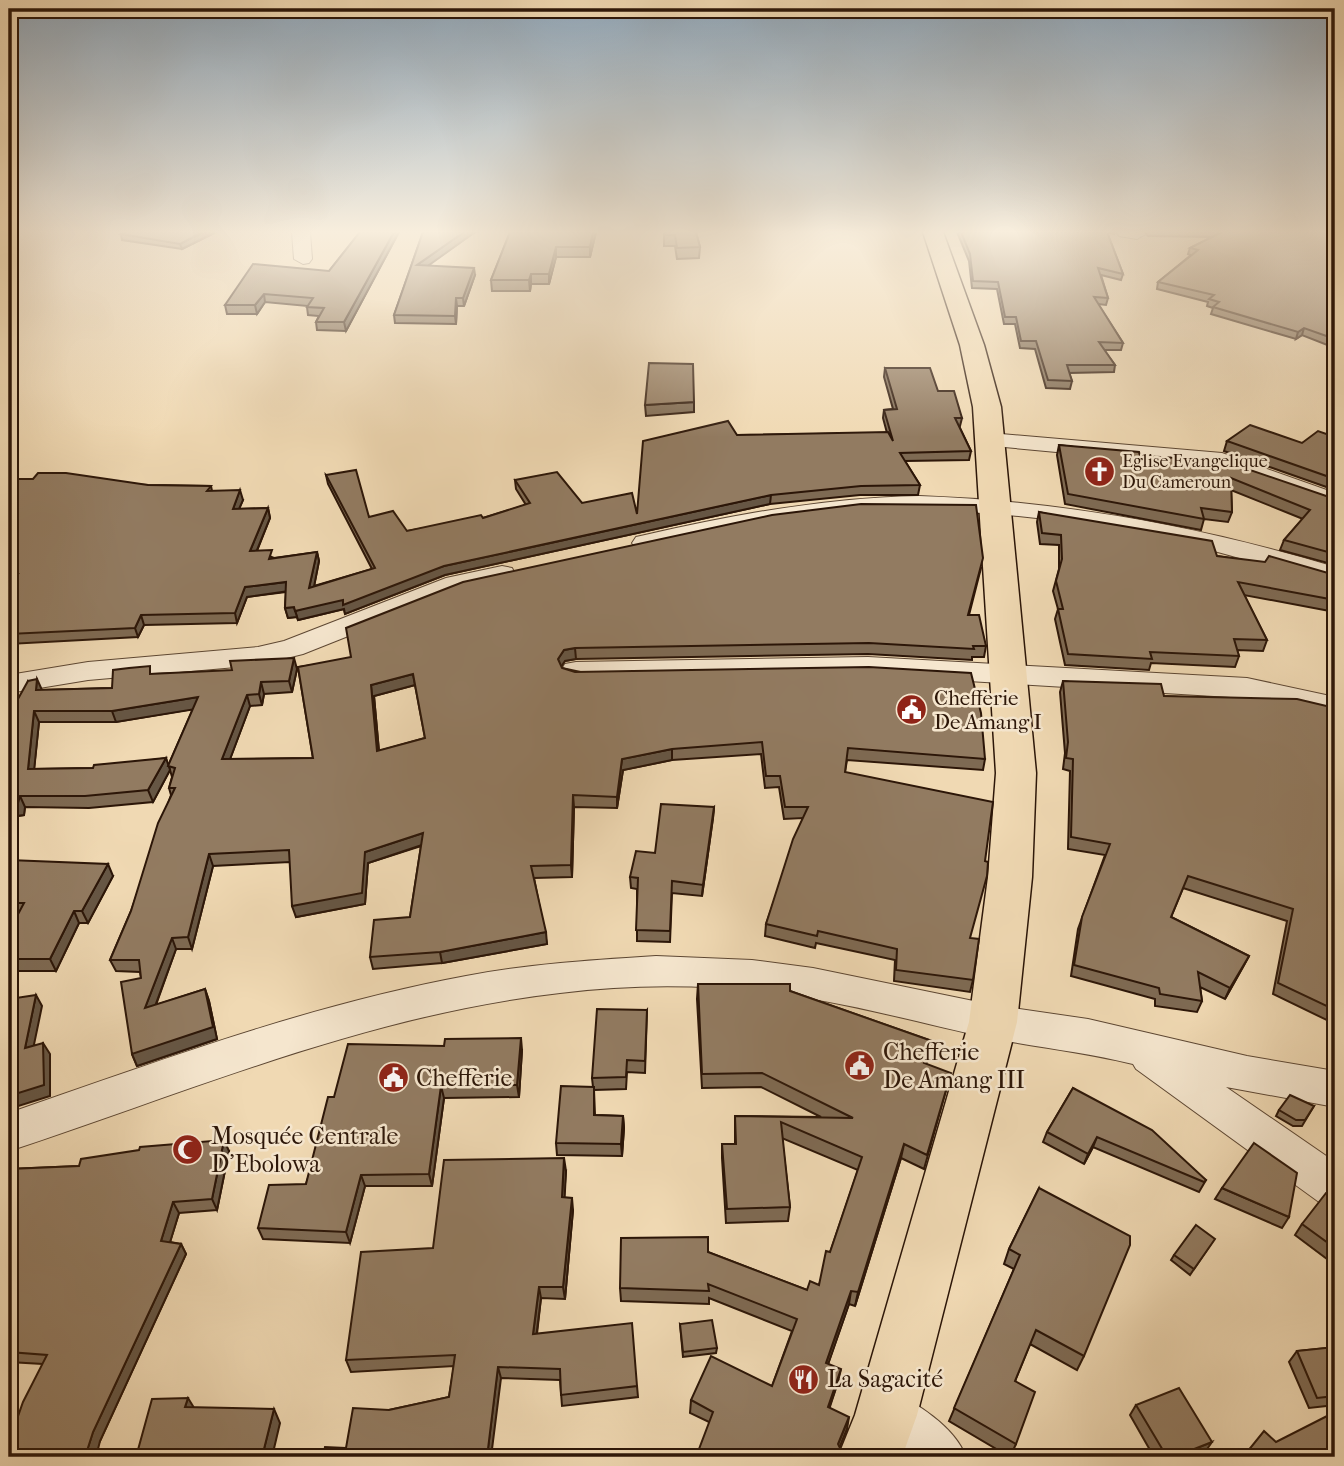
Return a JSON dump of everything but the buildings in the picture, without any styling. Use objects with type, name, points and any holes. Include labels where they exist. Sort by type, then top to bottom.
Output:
[{"type":"main road","points":[[878,1436],[961,1152],[993,1022],[1010,877],[1016,774],[990,440],[982,381],[955,300]]},
{"type":"street","points":[[990,440],[1199,456],[1242,466],[1335,502]]},
{"type":"street","points":[[614,550],[771,515],[822,508],[905,504],[994,506],[1148,528],[1228,545],[1335,576]]},
{"type":"street","points":[[9,684],[88,671],[258,656],[293,648],[456,584],[522,569]]},
{"type":"street","points":[[576,671],[868,666],[1247,688],[1335,707]]},
{"type":"street","points":[[9,1132],[208,1061],[324,1025],[432,998],[551,978],[666,972],[750,975],[843,988],[993,1022],[1099,1038],[1139,1050],[1335,1088]]},
{"type":"street","points":[[1139,1050],[1335,1186]]},
{"type":"street","points":[[878,1436],[940,1457]]},
{"type":"place","name":"Eglise Evangelique Du Cameroun","points":[[1099,471]]},
{"type":"place","name":"Chefferie De Amang I","points":[[911,710]]},
{"type":"place","name":"Chefferie De Amang III","points":[[860,1066]]},
{"type":"place","name":"Chefferie","points":[[393,1078]]},
{"type":"place","name":"Mosquée Centrale D’Ebolowa","points":[[188,1150]]},
{"type":"place","name":"La Sagacité","points":[[804,1379]]}]
